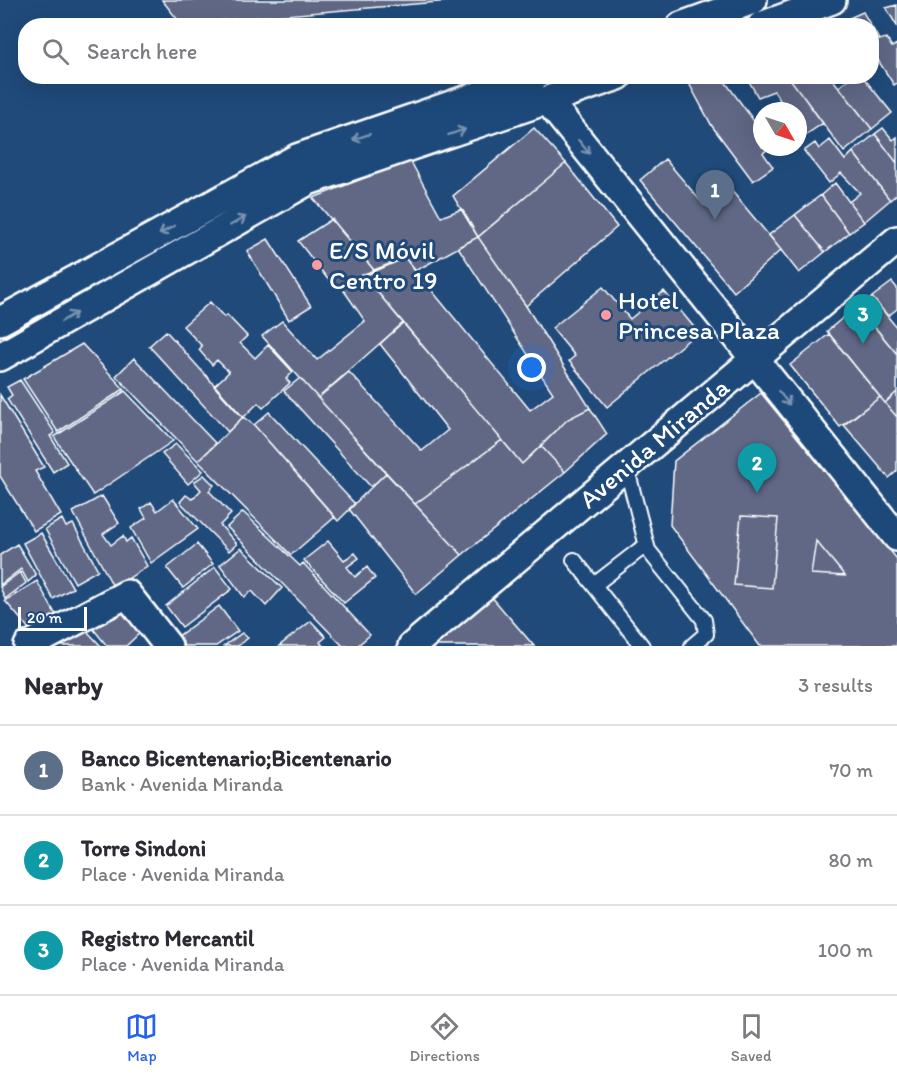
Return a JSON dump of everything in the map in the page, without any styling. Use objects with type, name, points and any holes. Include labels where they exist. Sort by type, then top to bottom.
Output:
[{"type":"street","points":[[703,18],[753,0]]},
{"type":"street","points":[[783,18],[832,0]]},
{"type":"street","points":[[0,357],[308,181],[517,84]]},
{"type":"street","points":[[36,336],[11,315],[297,158],[548,102],[596,84]]},
{"type":"street","points":[[548,102],[897,537]]},
{"type":"street","name":"Avenida Miranda","points":[[412,646],[897,240]]},
{"type":"street","points":[[27,646],[127,594],[168,646]]},
{"type":"lane","points":[[627,466],[648,550],[704,620],[706,634],[692,646]]},
{"type":"lane","points":[[594,585],[643,548],[648,550]]},
{"type":"lane","points":[[574,560],[642,646]]},
{"type":"building","points":[[162,0],[462,0],[251,18],[176,18]]},
{"type":"building","points":[[897,5],[897,26],[886,8]]},
{"type":"building","points":[[863,12],[866,18],[849,18]]},
{"type":"building","points":[[886,38],[892,47],[897,44],[897,83],[894,85],[879,62],[879,40]]},
{"type":"building","points":[[689,84],[727,84],[753,120],[753,156],[765,156],[773,167],[753,181],[712,126]]},
{"type":"building","points":[[751,84],[794,84],[823,123],[807,134],[807,102],[781,102],[774,91],[758,97]]},
{"type":"building","points":[[794,84],[836,84],[872,129],[844,152]]},
{"type":"building","points":[[843,84],[868,84],[892,113],[872,129],[839,87]]},
{"type":"building","points":[[534,128],[566,163],[478,237],[453,196]]},
{"type":"building","points":[[883,128],[893,140],[897,137],[897,163],[875,134]]},
{"type":"building","points":[[875,134],[897,163],[897,194],[890,200],[853,152]]},
{"type":"building","points":[[830,140],[845,160],[853,152],[890,200],[864,222],[849,202],[860,193],[841,173],[829,183],[807,155],[807,149],[815,143],[819,149]]},
{"type":"building","points":[[665,159],[704,205],[726,184],[781,250],[734,292],[640,180]]},
{"type":"building","points":[[410,160],[441,217],[462,209],[478,237],[415,271],[405,258],[374,270],[313,198]]},
{"type":"building","points":[[566,163],[617,227],[526,306],[478,237]]},
{"type":"building","points":[[835,183],[864,222],[849,233],[821,195]]},
{"type":"building","points":[[821,195],[849,233],[825,252],[795,215]]},
{"type":"building","points":[[795,215],[825,252],[799,273],[769,235]]},
{"type":"building","points":[[332,219],[374,270],[334,287],[298,241]]},
{"type":"building","points":[[478,237],[526,306],[590,408],[568,419],[522,464],[364,276],[405,258],[530,410],[553,393],[458,247]]},
{"type":"building","points":[[268,239],[311,306],[289,320],[247,251]]},
{"type":"building","points":[[364,276],[403,323],[318,398],[262,336],[282,321],[317,360],[365,321],[340,285]]},
{"type":"building","points":[[892,282],[897,288],[897,309],[888,316],[872,297]]},
{"type":"building","points":[[603,287],[630,319],[664,291],[698,332],[607,407],[569,361],[575,356],[552,328]]},
{"type":"building","points":[[872,297],[897,328],[897,354],[860,309]]},
{"type":"building","points":[[210,302],[224,317],[227,315],[247,336],[240,343],[255,358],[268,345],[293,372],[286,379],[290,383],[263,408],[258,403],[243,418],[214,386],[229,372],[217,360],[212,365],[199,350],[202,346],[183,326]]},
{"type":"building","points":[[857,306],[897,354],[897,392],[885,403],[827,331]]},
{"type":"building","points":[[403,323],[502,440],[415,504],[318,398],[349,372],[422,451],[448,430],[380,344]]},
{"type":"building","points":[[166,331],[243,417],[228,432],[149,346]]},
{"type":"building","points":[[829,334],[880,397],[840,427],[790,365]]},
{"type":"building","points":[[82,344],[124,389],[58,432],[23,379]]},
{"type":"building","points":[[134,358],[216,444],[198,461],[116,376]]},
{"type":"building","points":[[300,378],[386,473],[371,487],[284,391]]},
{"type":"building","points":[[20,380],[55,433],[50,436],[67,463],[53,472],[7,399],[12,395],[7,387]]},
{"type":"building","points":[[125,391],[173,441],[93,495],[54,437]]},
{"type":"building","points":[[897,392],[897,417],[885,403]]},
{"type":"building","points":[[761,393],[897,559],[897,646],[760,646],[670,525],[674,461]]},
{"type":"building","points":[[0,395],[44,467],[35,471],[61,515],[34,531],[0,476]]},
{"type":"building","points":[[880,397],[897,417],[897,471],[889,478],[844,425]]},
{"type":"building","points":[[590,408],[607,434],[565,472],[541,446],[568,419]]},
{"type":"building","points":[[269,412],[355,504],[338,521],[254,425]]},
{"type":"building","points":[[243,417],[254,425],[335,517],[291,555],[198,461]]},
{"type":"building","points":[[502,440],[522,464],[541,446],[565,472],[462,555],[415,504]]},
{"type":"building","points":[[176,444],[203,471],[188,484],[162,454]]},
{"type":"building","points":[[386,473],[462,555],[416,594],[349,509]]},
{"type":"building","points":[[204,475],[214,485],[209,491],[231,514],[220,525],[237,544],[229,551],[180,502],[186,495],[192,499],[201,490],[194,482]]},
{"type":"building","points":[[102,496],[119,523],[103,534],[111,545],[123,536],[126,542],[131,538],[147,566],[114,588],[73,512]]},
{"type":"building","points":[[173,499],[198,529],[151,563],[131,528],[146,518],[141,509],[151,502],[157,511]]},
{"type":"building","points":[[243,512],[300,566],[303,563],[370,635],[357,646],[343,646],[227,527]]},
{"type":"building","points":[[741,516],[778,518],[772,588],[734,585]]},
{"type":"building","points":[[62,519],[66,527],[73,524],[98,570],[75,583],[45,529]]},
{"type":"building","points":[[41,533],[73,588],[53,599],[23,543]]},
{"type":"building","points":[[328,541],[344,560],[355,553],[359,558],[347,567],[355,577],[367,567],[375,578],[344,603],[304,560]]},
{"type":"building","points":[[816,541],[845,576],[811,574]]},
{"type":"building","points":[[17,544],[36,575],[28,582],[21,569],[0,585],[0,555]]},
{"type":"building","points":[[197,544],[213,564],[183,588],[167,568]]},
{"type":"building","points":[[241,548],[282,588],[266,606],[252,591],[244,597],[220,565]]},
{"type":"building","points":[[215,567],[232,589],[182,627],[166,606]]},
{"type":"building","points":[[20,572],[26,583],[5,599],[0,587]]},
{"type":"building","points":[[37,581],[57,617],[31,631],[5,601]]},
{"type":"building","points":[[490,595],[534,646],[432,646]]},
{"type":"building","points":[[121,603],[143,630],[126,646],[107,646],[91,626]]},
{"type":"building","points":[[219,606],[238,631],[216,646],[184,646],[177,637]]},
{"type":"building","points":[[311,621],[326,637],[320,642],[323,646],[279,646]]},
{"type":"building","points":[[83,627],[101,646],[54,646]]},
{"type":"building","points":[[242,633],[248,638],[238,646],[224,646]]},
{"type":"place","name":"Banco Bicentenario;Bicentenario","points":[[715,220]]},
{"type":"place","name":"E/S Móvil Centro 19","points":[[317,265]]},
{"type":"place","name":"Hotel Princesa Plaza","points":[[606,315]]},
{"type":"place","name":"Registro Mercantil","points":[[863,344]]},
{"type":"place","name":"Torre Sindoni","points":[[757,493]]}]
